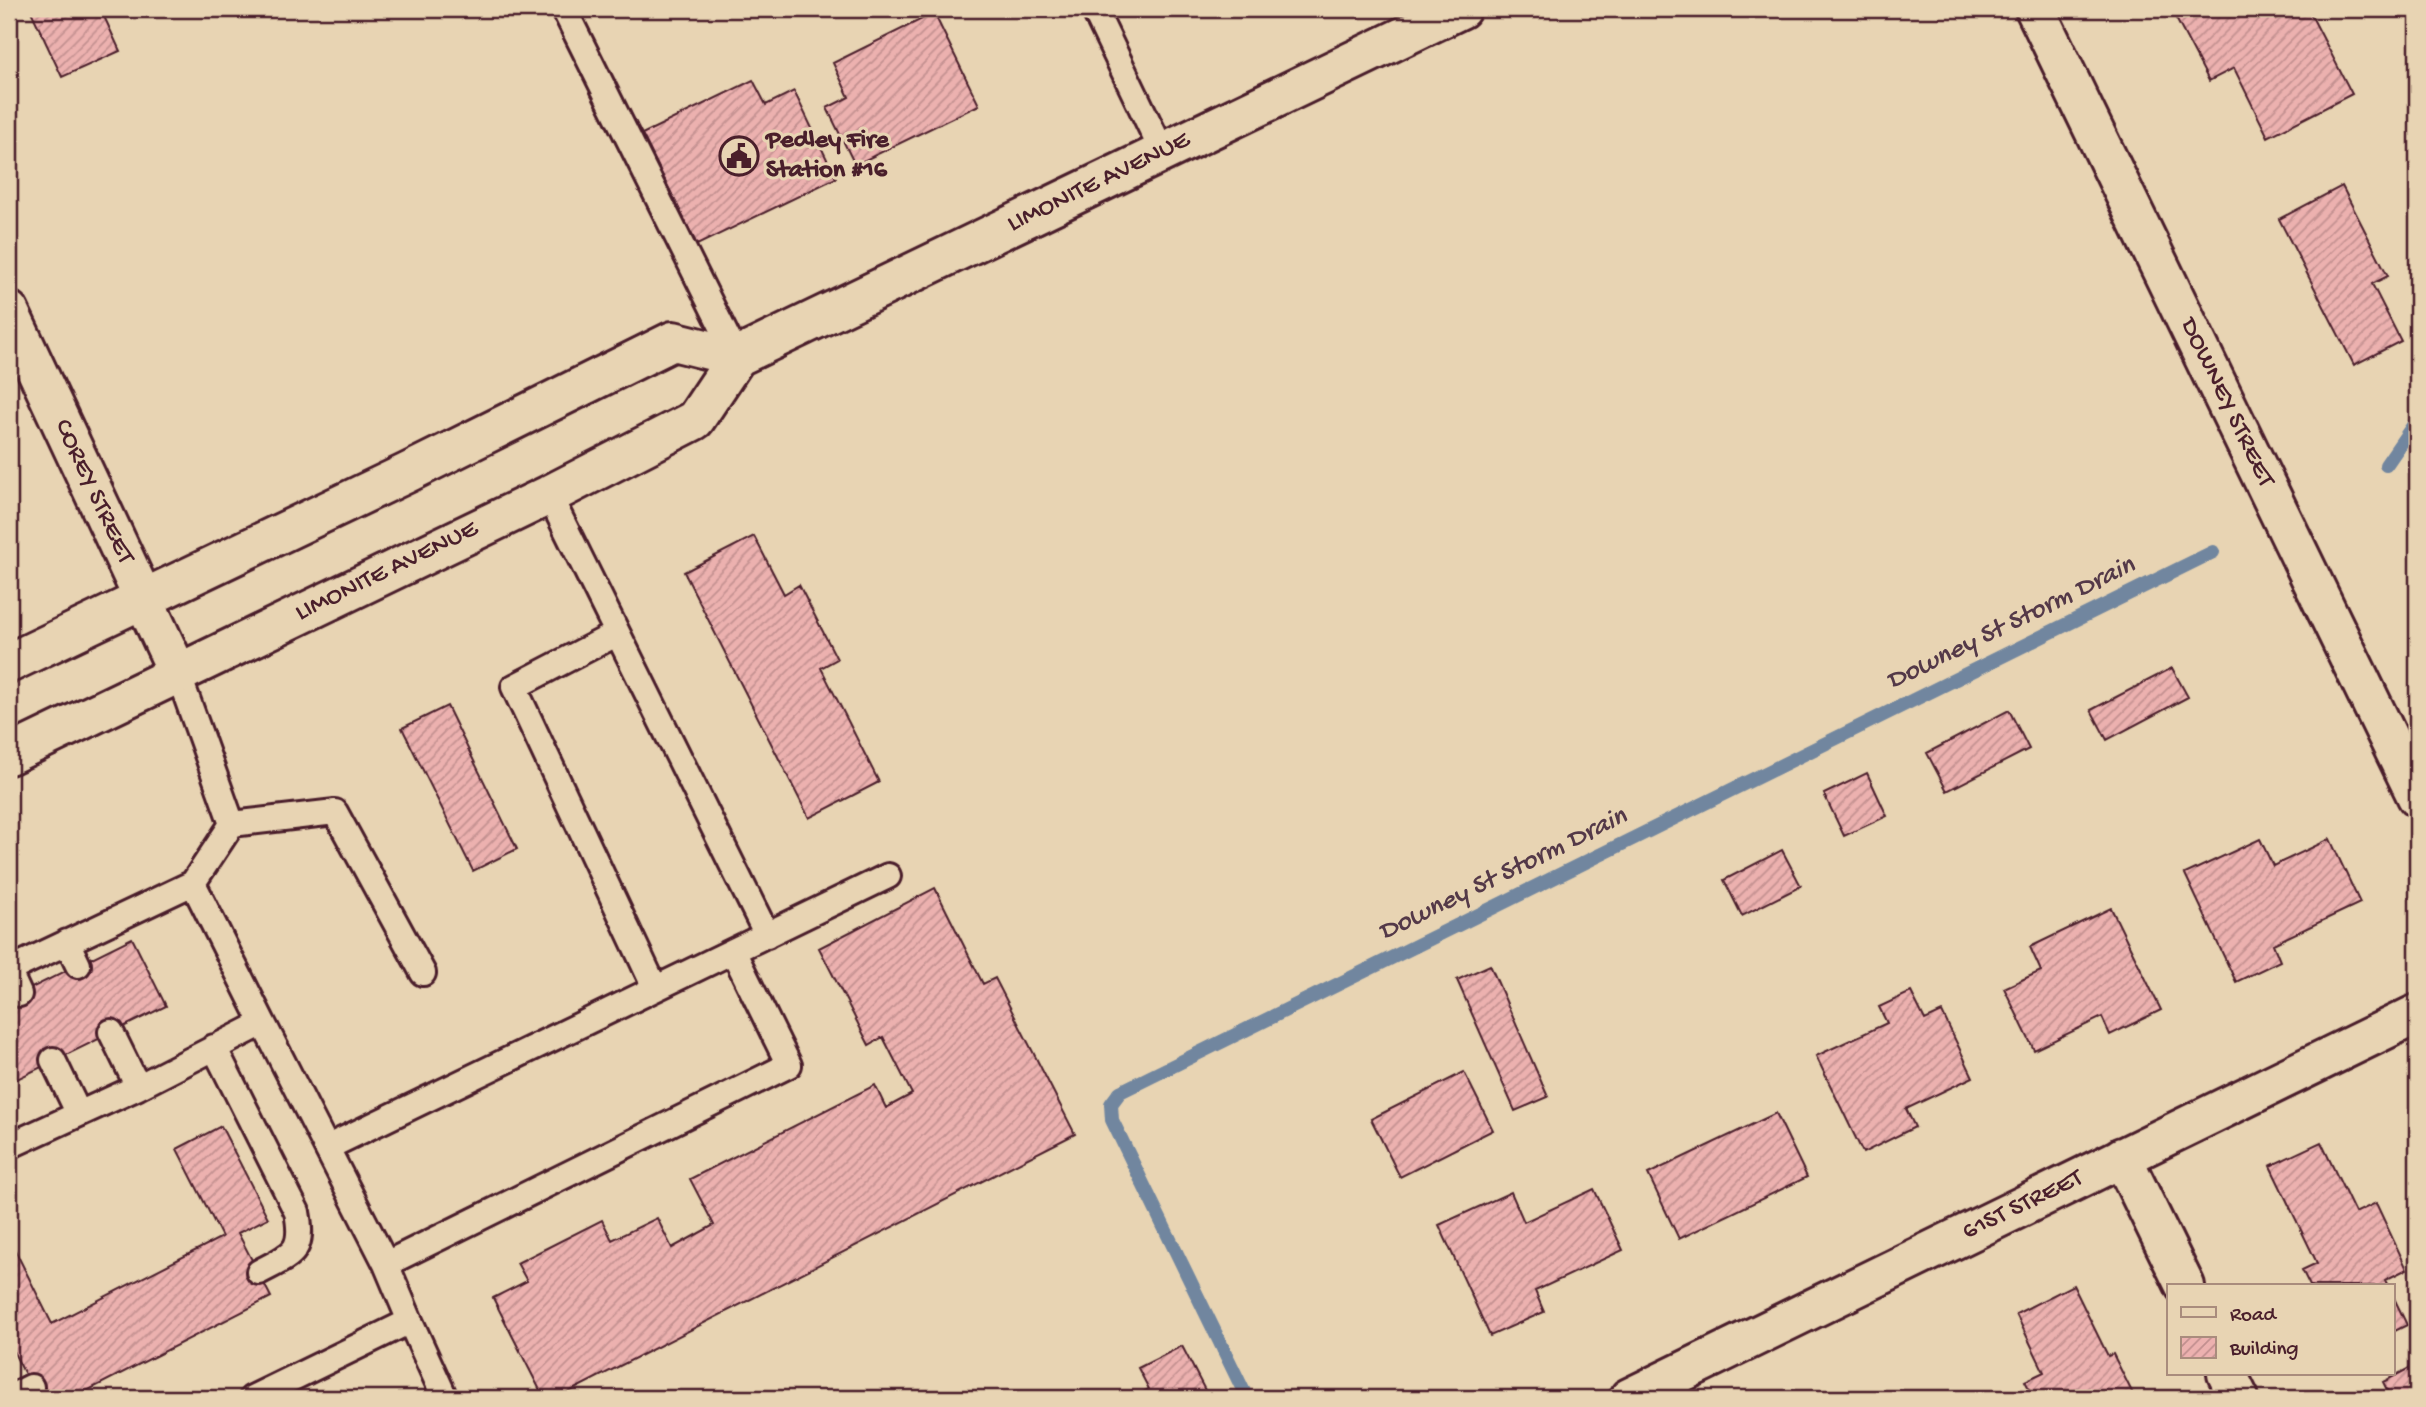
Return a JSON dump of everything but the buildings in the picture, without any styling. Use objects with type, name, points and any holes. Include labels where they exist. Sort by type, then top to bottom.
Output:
[{"type":"main road","name":"LIMONITE AVENUE","points":[[9,755],[549,495],[695,420],[737,357],[1461,9]]},
{"type":"main road","name":"DOWNEY STREET","points":[[2035,9],[2417,797]]},
{"type":"main road","name":"COREY STREET","points":[[9,311],[178,673]]},
{"type":"main road","points":[[9,663],[407,473],[673,341],[737,357]]},
{"type":"main road","name":"61ST STREET","points":[[1629,1398],[2417,1014]]},
{"type":"main road","points":[[2122,1157],[2184,1284]]},
{"type":"main road","points":[[2228,1376],[2239,1398]]},
{"type":"lane","points":[[564,9],[737,357]]},
{"type":"lane","points":[[1094,9],[1163,153]]},
{"type":"lane","points":[[549,495],[767,935]]},
{"type":"lane","points":[[616,634],[514,687],[655,988]]},
{"type":"lane","points":[[178,673],[232,824]]},
{"type":"lane","points":[[12,979],[67,942],[193,883],[232,824],[335,812],[424,973]]},
{"type":"lane","points":[[328,1147],[888,876]]},
{"type":"lane","points":[[193,883],[386,1264],[445,1398]]},
{"type":"lane","points":[[67,942],[78,965]]},
{"type":"lane","points":[[386,1264],[789,1065],[733,951]]},
{"type":"lane","points":[[11,1139],[79,1114],[138,1087],[262,1023]]},
{"type":"lane","points":[[111,1032],[138,1087]]},
{"type":"lane","points":[[214,1047],[298,1212],[301,1234],[291,1255],[259,1272]]},
{"type":"lane","points":[[53,1060],[79,1114]]},
{"type":"lane","points":[[252,1398],[410,1321]]},
{"type":"lane","points":[[9,1398],[31,1387]]},
{"type":"waterway","name":"Downey St Storm Drain","points":[[2386,465],[2417,420]]},
{"type":"waterway","name":"Downey St Storm Drain","points":[[1247,1398],[1112,1120],[1111,1104],[1120,1092],[2213,552]]},
{"type":"place","name":"Pedley Fire Station #16","points":[[739,156]]}]
